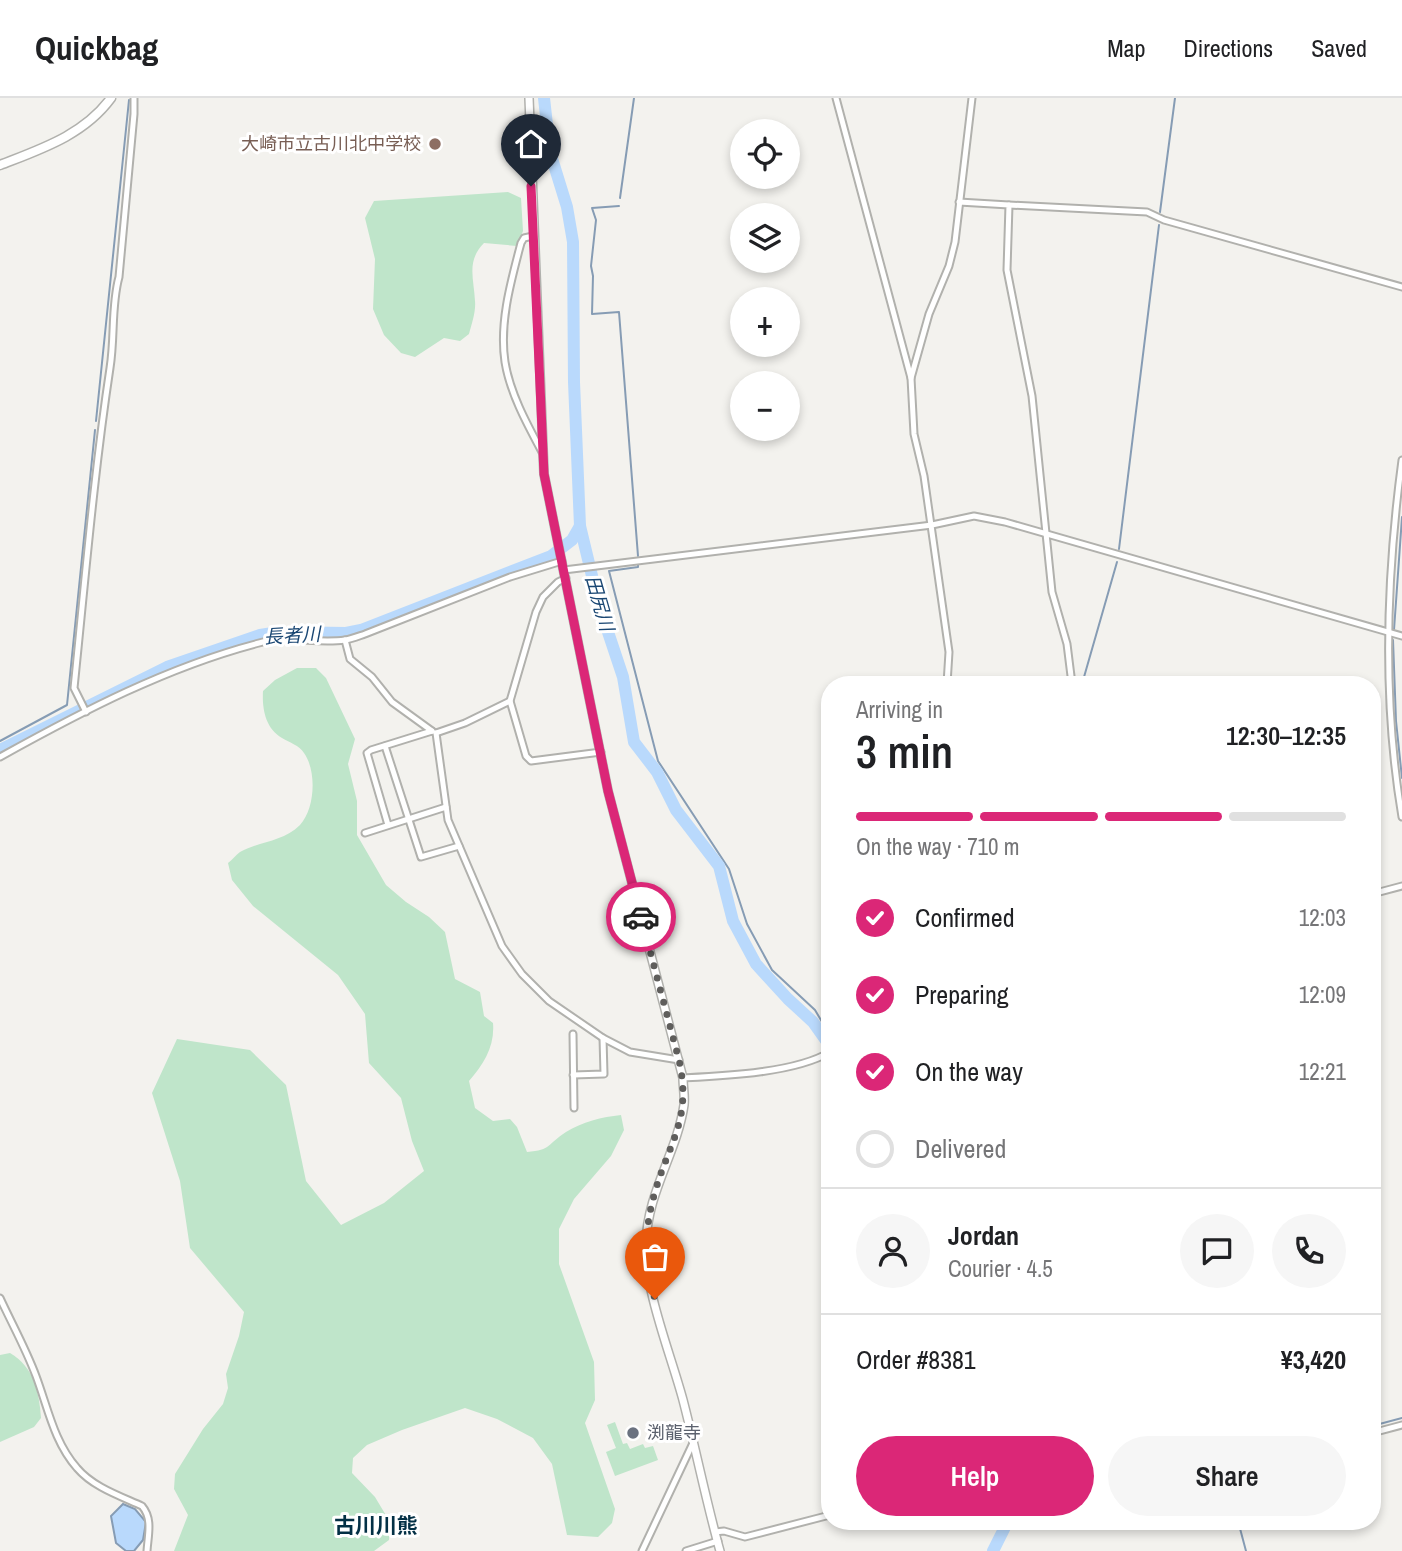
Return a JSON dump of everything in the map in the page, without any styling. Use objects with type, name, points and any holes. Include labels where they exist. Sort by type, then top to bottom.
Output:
[{"type":"main road","points":[[0,164],[67,136],[94,117],[111,98]]},
{"type":"street","points":[[84,708],[74,688],[100,428],[113,342],[115,294],[119,277],[134,98]]},
{"type":"street","points":[[529,98],[542,452],[558,545],[617,828],[683,1078],[684,1103],[681,1121],[655,1190],[648,1219],[645,1245],[648,1274],[720,1551]]},
{"type":"street","points":[[836,98],[911,378],[914,434],[932,525],[949,652],[948,676]]},
{"type":"street","points":[[911,378],[929,314],[949,265],[955,242],[972,98]]},
{"type":"street","points":[[959,202],[1147,212],[1164,220],[1402,288]]},
{"type":"street","points":[[1009,205],[1007,270],[1032,396],[1052,592],[1067,645],[1071,676]]},
{"type":"street","points":[[533,236],[524,238],[521,243],[511,282],[503,346],[509,380],[542,452]]},
{"type":"street","points":[[1402,460],[1390,567],[1388,632],[1389,711],[1402,817]]},
{"type":"street","points":[[601,752],[531,761],[526,756],[510,701],[536,612],[543,597],[565,574],[582,567],[932,525],[974,516],[1005,522],[1402,636]]},
{"type":"street","points":[[0,757],[84,708],[169,672],[281,639],[345,640],[561,559]]},
{"type":"street","points":[[345,640],[350,659],[372,677],[392,702],[434,732],[446,807],[459,846],[502,946],[522,974],[549,1001],[603,1038],[630,1052],[679,1060]]},
{"type":"street","points":[[388,825],[367,757],[371,750],[476,718],[510,701]]},
{"type":"street","points":[[385,746],[421,857],[459,846]]},
{"type":"street","points":[[365,832],[446,807]]},
{"type":"street","points":[[1381,892],[1402,886]]},
{"type":"street","points":[[573,1034],[574,1108]]},
{"type":"street","points":[[573,1075],[604,1074],[603,1038]]},
{"type":"street","points":[[683,1078],[782,1068],[821,1057]]},
{"type":"street","points":[[0,1298],[36,1376],[47,1413],[62,1447],[87,1477],[142,1506],[146,1511],[149,1526],[147,1551]]},
{"type":"street","points":[[1381,1431],[1402,1425]]},
{"type":"street","points":[[642,1551],[693,1443]]},
{"type":"street","points":[[715,1532],[724,1531],[745,1536],[821,1517]]},
{"type":"street","points":[[686,1551],[718,1541]]},
{"type":"green space","points":[[508,192],[521,198],[523,231],[517,246],[484,243],[478,250],[473,263],[475,305],[469,334],[460,341],[444,338],[415,357],[401,353],[384,335],[373,309],[375,259],[365,218],[374,201]]},
{"type":"green space","points":[[297,668],[316,668],[326,678],[355,739],[348,764],[357,801],[357,835],[386,885],[445,932],[455,979],[480,992],[484,1016],[493,1023],[487,1054],[469,1081],[475,1108],[493,1121],[510,1119],[517,1127],[527,1152],[545,1148],[579,1125],[621,1115],[624,1130],[611,1156],[574,1199],[559,1229],[559,1264],[594,1362],[595,1400],[585,1423],[615,1509],[612,1523],[598,1537],[567,1535],[552,1464],[533,1438],[497,1419],[465,1408],[367,1445],[353,1458],[352,1473],[375,1497],[390,1522],[389,1540],[374,1551],[174,1551],[188,1515],[174,1489],[175,1474],[203,1429],[223,1404],[228,1388],[226,1374],[244,1312],[190,1248],[180,1181],[152,1093],[177,1039],[250,1050],[286,1085],[306,1181],[341,1225],[384,1203],[424,1171],[412,1141],[401,1098],[369,1063],[365,1014],[338,975],[253,906],[232,880],[228,863],[240,852],[293,831],[309,810],[312,779],[308,761],[300,748],[272,729],[263,704],[263,691],[275,680]]},
{"type":"green space","points":[[10,1353],[25,1365],[34,1381],[41,1418],[34,1427],[0,1442],[0,1355]]},
{"type":"green space","points":[[615,1422],[623,1444],[627,1443],[630,1449],[643,1444],[645,1448],[653,1446],[658,1460],[615,1476],[606,1452],[616,1448],[607,1425]]},
{"type":"water","points":[[123,1504],[135,1509],[146,1522],[143,1540],[134,1551],[126,1551],[116,1543],[111,1516]]},
{"type":"waterway","name":"田尻川","points":[[544,98],[550,152],[567,207],[573,242],[574,382],[580,526],[599,605],[623,677],[634,742],[657,772],[676,810],[719,866],[733,921],[756,964],[821,1033]]},
{"type":"waterway","points":[[620,198],[634,98]]},
{"type":"waterway","points":[[1160,212],[1175,98]]},
{"type":"waterway","points":[[96,421],[129,100]]},
{"type":"waterway","points":[[619,206],[592,208],[596,220],[591,266],[592,314],[619,312],[638,556]]},
{"type":"waterway","points":[[1119,549],[1159,225]]},
{"type":"waterway","points":[[0,741],[67,705],[95,430]]},
{"type":"waterway","points":[[1394,630],[1402,517]]},
{"type":"waterway","name":"長者川","points":[[0,750],[167,667],[260,635],[279,632],[346,633],[361,630],[551,556],[572,540],[580,526]]},
{"type":"waterway","points":[[1084,676],[1117,562]]},
{"type":"waterway","points":[[638,563],[638,567],[609,571],[658,761],[729,869],[747,924],[772,970],[815,1010],[821,1020]]},
{"type":"waterway","points":[[1393,640],[1396,721],[1402,778]]},
{"type":"waterway","points":[[1381,1424],[1402,1418]]},
{"type":"waterway","name":"田尻川","points":[[993,1551],[1004,1530]]},
{"type":"waterway","points":[[1240,1530],[1246,1551]]},
{"type":"way so far","points":[[641,917],[679,1060],[684,1103],[681,1121],[655,1190],[648,1219],[645,1245],[648,1274],[655,1299]]},
{"type":"place","name":"大崎市立古川北中学校","points":[[435,144]]},
{"type":"place","name":"渕龍寺","points":[[633,1433]]},
{"type":"district","name":"古川川熊","points":[[376,1526]]},
{"type":"route","points":[[531,186],[544,474],[608,791],[641,917]]}]
